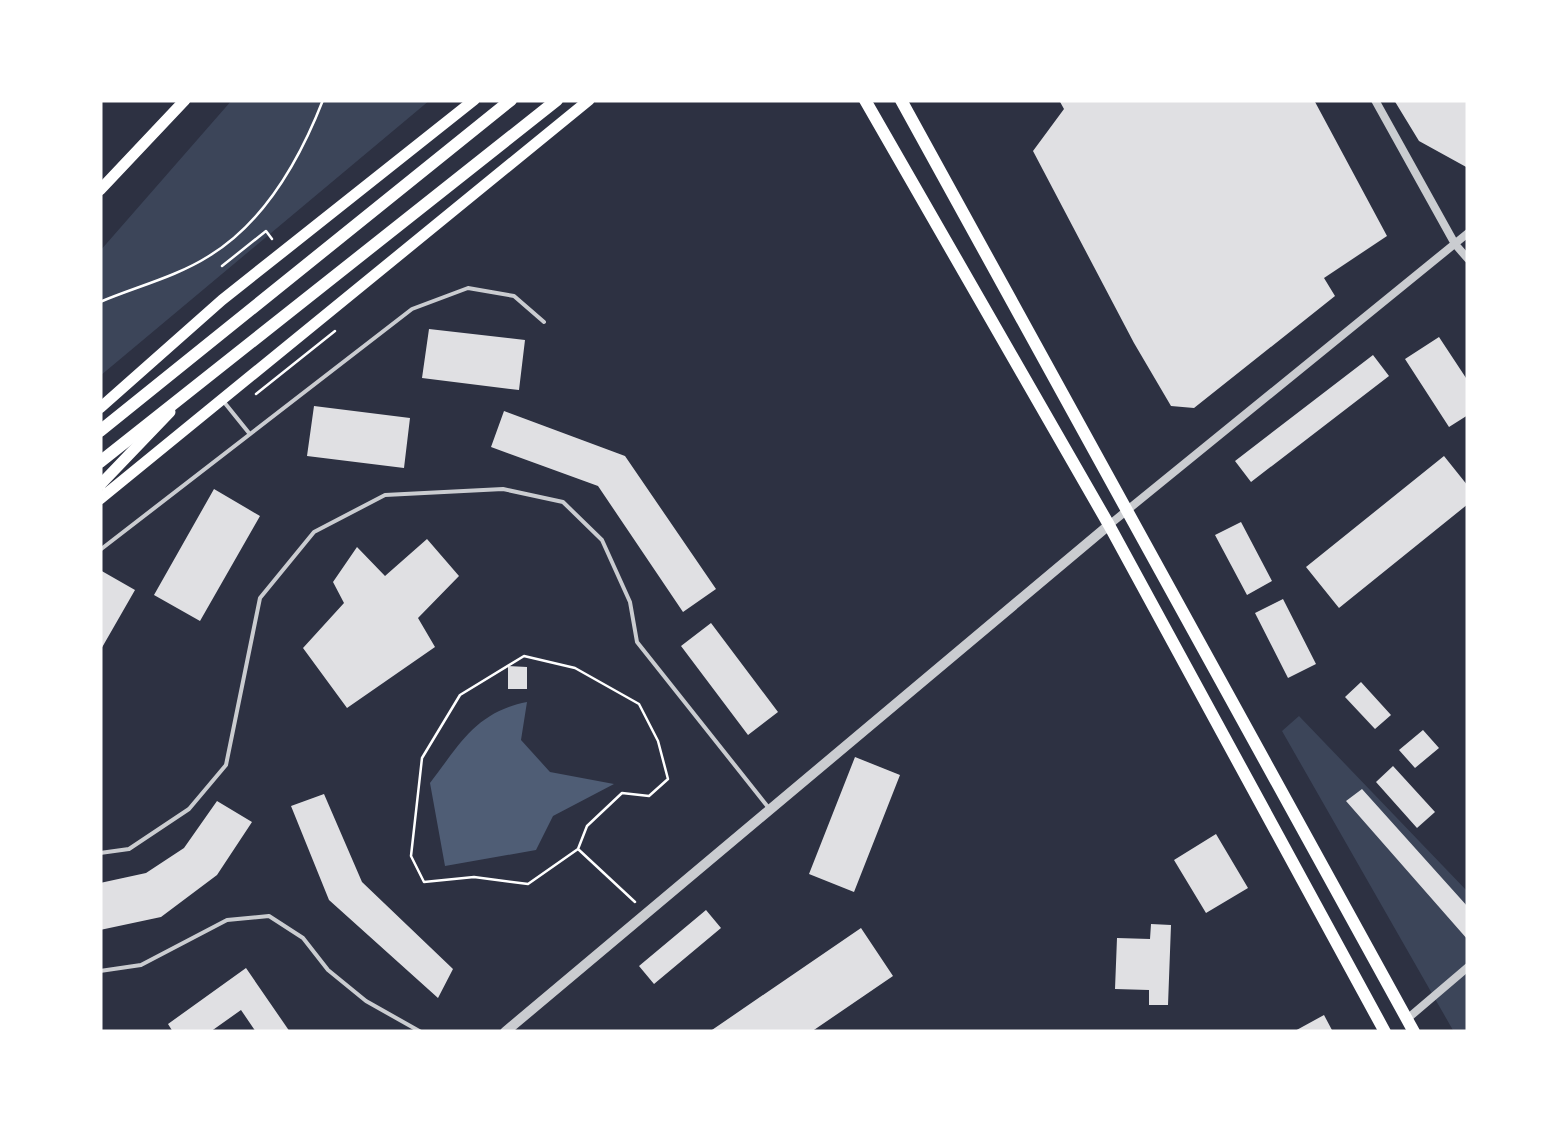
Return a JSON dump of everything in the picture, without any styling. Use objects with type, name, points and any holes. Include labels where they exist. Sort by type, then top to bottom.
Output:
[{"type":"main road","points":[[100,190],[186,100]]},
{"type":"main road","points":[[100,408],[222,300],[474,100]]},
{"type":"main road","points":[[100,431],[511,100]]},
{"type":"main road","points":[[100,462],[557,100]]},
{"type":"main road","points":[[100,499],[589,100]]},
{"type":"main road","points":[[865,100],[1109,525],[1385,1032]]},
{"type":"main road","points":[[901,100],[1410,1026]]},
{"type":"main road","points":[[100,485],[198,383]]},
{"type":"street","points":[[1376,100],[1455,244],[1468,260]]},
{"type":"street","points":[[505,1032],[1127,510],[1468,233]]},
{"type":"street","points":[[1410,1026],[1468,967]]},
{"type":"lane","points":[[100,550],[412,309],[468,288],[514,296],[544,322]]},
{"type":"lane","points":[[222,398],[248,433]]},
{"type":"lane","points":[[100,853],[129,849],[189,809],[226,765],[260,598],[314,532],[384,495],[503,489],[563,502],[602,540],[630,602],[637,642],[771,810]]},
{"type":"lane","points":[[100,971],[140,964],[226,920],[269,916],[303,938],[328,970],[366,1001],[421,1032]]},
{"type":"path","points":[[100,302],[208,257],[242,231],[281,184],[311,130],[322,100]]},
{"type":"path","points":[[222,266],[266,231],[272,239]]},
{"type":"path","points":[[256,394],[335,331]]},
{"type":"path","points":[[524,656],[575,668],[639,704],[658,741],[668,779],[648,796],[622,793],[587,826],[578,849],[528,884],[474,878],[424,882],[410,856],[422,758],[460,695],[524,656]]},
{"type":"path","points":[[578,849],[647,914]]},
{"type":"shaded area","points":[[232,100],[430,100],[100,376],[100,251]]},
{"type":"shaded area","points":[[527,702],[521,740],[550,772],[614,784],[553,816],[536,850],[445,866],[430,783],[460,743],[482,722]]},
{"type":"shaded area","points":[[1299,716],[1468,892],[1468,1032],[1454,1032],[1282,731]]},
{"type":"building","points":[[1059,100],[1314,100],[1387,236],[1324,278],[1335,296],[1194,408],[1171,406],[1033,151],[1064,109]]},
{"type":"building","points":[[1394,100],[1468,100],[1468,168],[1419,141]]},
{"type":"building","points":[[429,329],[525,340],[519,390],[422,378]]},
{"type":"building","points":[[1439,337],[1468,381],[1468,415],[1449,427],[1405,359]]},
{"type":"building","points":[[1373,355],[1389,376],[1251,482],[1235,461]]},
{"type":"building","points":[[314,406],[410,418],[404,468],[307,456]]},
{"type":"building","points":[[504,411],[625,456],[716,589],[683,612],[598,486],[491,447]]},
{"type":"building","points":[[1444,456],[1468,486],[1468,504],[1339,608],[1306,567]]},
{"type":"building","points":[[214,489],[260,516],[200,621],[154,595]]},
{"type":"building","points":[[1241,522],[1272,581],[1247,595],[1215,535]]},
{"type":"building","points":[[427,539],[459,576],[418,618],[435,647],[347,708],[303,648],[344,603],[333,582],[357,547],[385,576]]},
{"type":"building","points":[[100,570],[135,590],[100,651]]},
{"type":"building","points":[[1283,599],[1316,664],[1288,678],[1255,613]]},
{"type":"building","points":[[711,623],[778,712],[748,735],[681,646]]},
{"type":"building","points":[[508,666],[527,667],[527,689],[508,689]]},
{"type":"building","points":[[1361,682],[1391,715],[1375,729],[1345,697]]},
{"type":"building","points":[[1423,730],[1439,748],[1415,768],[1399,750]]},
{"type":"building","points":[[855,757],[900,775],[854,892],[809,874]]},
{"type":"building","points":[[1393,766],[1435,812],[1417,828],[1376,782]]},
{"type":"building","points":[[1362,789],[1468,907],[1468,940],[1346,801]]},
{"type":"building","points":[[324,794],[362,882],[453,969],[438,998],[329,900],[291,806]]},
{"type":"building","points":[[217,801],[252,822],[217,875],[161,917],[100,930],[100,883],[146,873],[184,848]]},
{"type":"building","points":[[1216,834],[1248,888],[1206,913],[1174,860]]},
{"type":"building","points":[[706,910],[721,928],[654,984],[639,966]]},
{"type":"building","points":[[1151,924],[1171,925],[1168,1005],[1149,1005],[1149,990],[1115,989],[1117,938],[1150,939]]},
{"type":"building","points":[[861,928],[893,976],[811,1032],[709,1032]]},
{"type":"building","points":[[246,968],[290,1032],[256,1032],[241,1010],[210,1032],[173,1032],[168,1024]]},
{"type":"building","points":[[1324,1015],[1333,1032],[1293,1032]]}]
